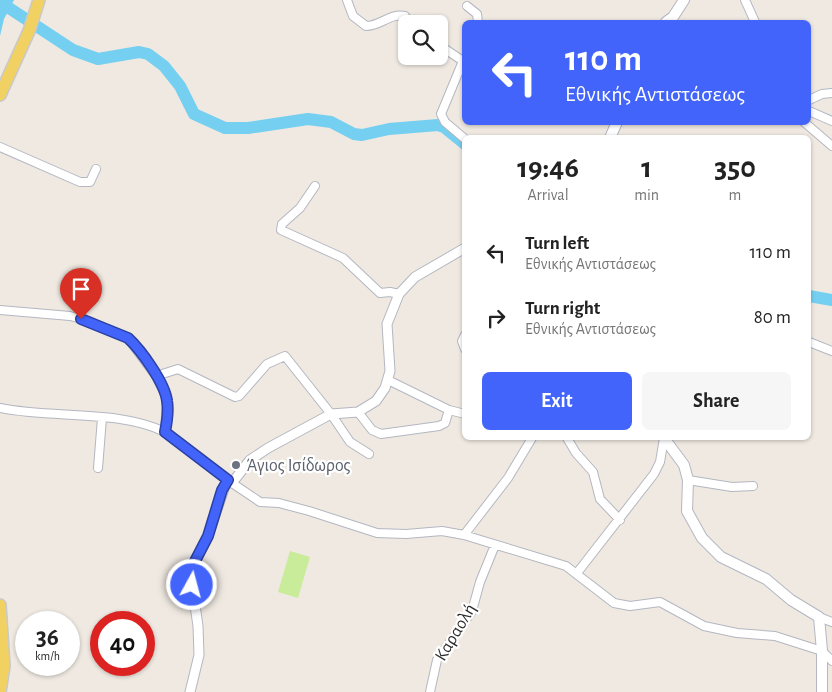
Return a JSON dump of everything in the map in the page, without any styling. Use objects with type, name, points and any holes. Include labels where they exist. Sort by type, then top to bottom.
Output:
[{"type":"main road","points":[[0,95],[29,31],[39,0]]},
{"type":"main road","points":[[669,20],[673,17],[684,0]]},
{"type":"main road","points":[[666,440],[682,460],[688,480],[686,500],[688,511],[696,530],[708,545],[728,561],[766,579],[791,600],[819,617],[822,651],[822,692]]},
{"type":"main road","points":[[0,605],[4,657],[0,692]]},
{"type":"street","points":[[347,0],[353,16],[366,26],[377,24],[398,15]]},
{"type":"street","points":[[745,0],[754,20]]},
{"type":"street","points":[[467,6],[477,14],[478,20]]},
{"type":"street","points":[[448,50],[462,57]]},
{"type":"street","points":[[462,63],[441,114],[445,122],[462,136]]},
{"type":"street","points":[[811,99],[822,94],[832,93]]},
{"type":"street","points":[[811,112],[832,121]]},
{"type":"street","points":[[808,125],[832,146]]},
{"type":"street","points":[[0,147],[80,182],[90,182],[96,170]]},
{"type":"street","points":[[315,186],[300,208],[282,224],[281,230],[343,258],[380,293],[390,292],[399,294]]},
{"type":"street","points":[[190,692],[199,655],[198,626],[190,570],[208,536],[222,490],[254,457],[331,414],[358,412],[376,401],[388,380],[390,358],[387,324],[399,294],[415,277],[462,250]]},
{"type":"street","points":[[0,310],[55,314],[89,321],[128,338],[156,376],[167,398],[165,432]]},
{"type":"street","points":[[811,343],[832,350]]},
{"type":"street","points":[[156,376],[178,369],[235,397],[267,364],[285,356],[331,414],[350,442],[369,454]]},
{"type":"street","points":[[388,380],[449,410],[462,413]]},
{"type":"street","points":[[0,408],[22,413],[102,418],[146,424],[165,432],[260,502],[279,503],[377,533],[442,532],[464,535],[554,562],[577,573],[614,603],[630,606],[660,602],[695,622],[717,630],[775,636],[822,651],[832,661]]},
{"type":"street","points":[[358,412],[372,430],[384,434],[439,426],[445,423],[449,410]]},
{"type":"street","points":[[98,468],[102,418]]},
{"type":"street","points":[[464,535],[508,478],[531,440]]},
{"type":"street","points":[[568,440],[574,451],[593,472],[600,499],[620,520]]},
{"type":"street","points":[[577,573],[620,520],[658,468],[664,440]]},
{"type":"street","points":[[688,480],[732,487],[753,486]]},
{"type":"street","name":"Καραολή","points":[[430,692],[437,660],[472,611],[480,582],[495,545]]},
{"type":"street","points":[[819,617],[832,622]]},
{"type":"green space","points":[[290,551],[310,557],[298,598],[278,592]]},
{"type":"water","points":[[0,0],[14,0],[4,19],[0,36]]},
{"type":"waterway","points":[[9,8],[73,50],[98,59],[139,52],[148,54],[164,66],[180,86],[194,114],[225,128],[248,128],[308,119],[331,122],[354,134],[362,135],[389,129],[438,125],[444,127],[462,142]]},
{"type":"waterway","points":[[811,296],[832,300]]},
{"type":"place","name":"Άγιος Ισίδωρος","points":[[236,465]]},
{"type":"route","points":[[81,319],[128,338],[133,343],[156,376],[167,398],[168,409],[165,432],[228,480],[222,490],[208,536],[190,570],[192,585]]}]
